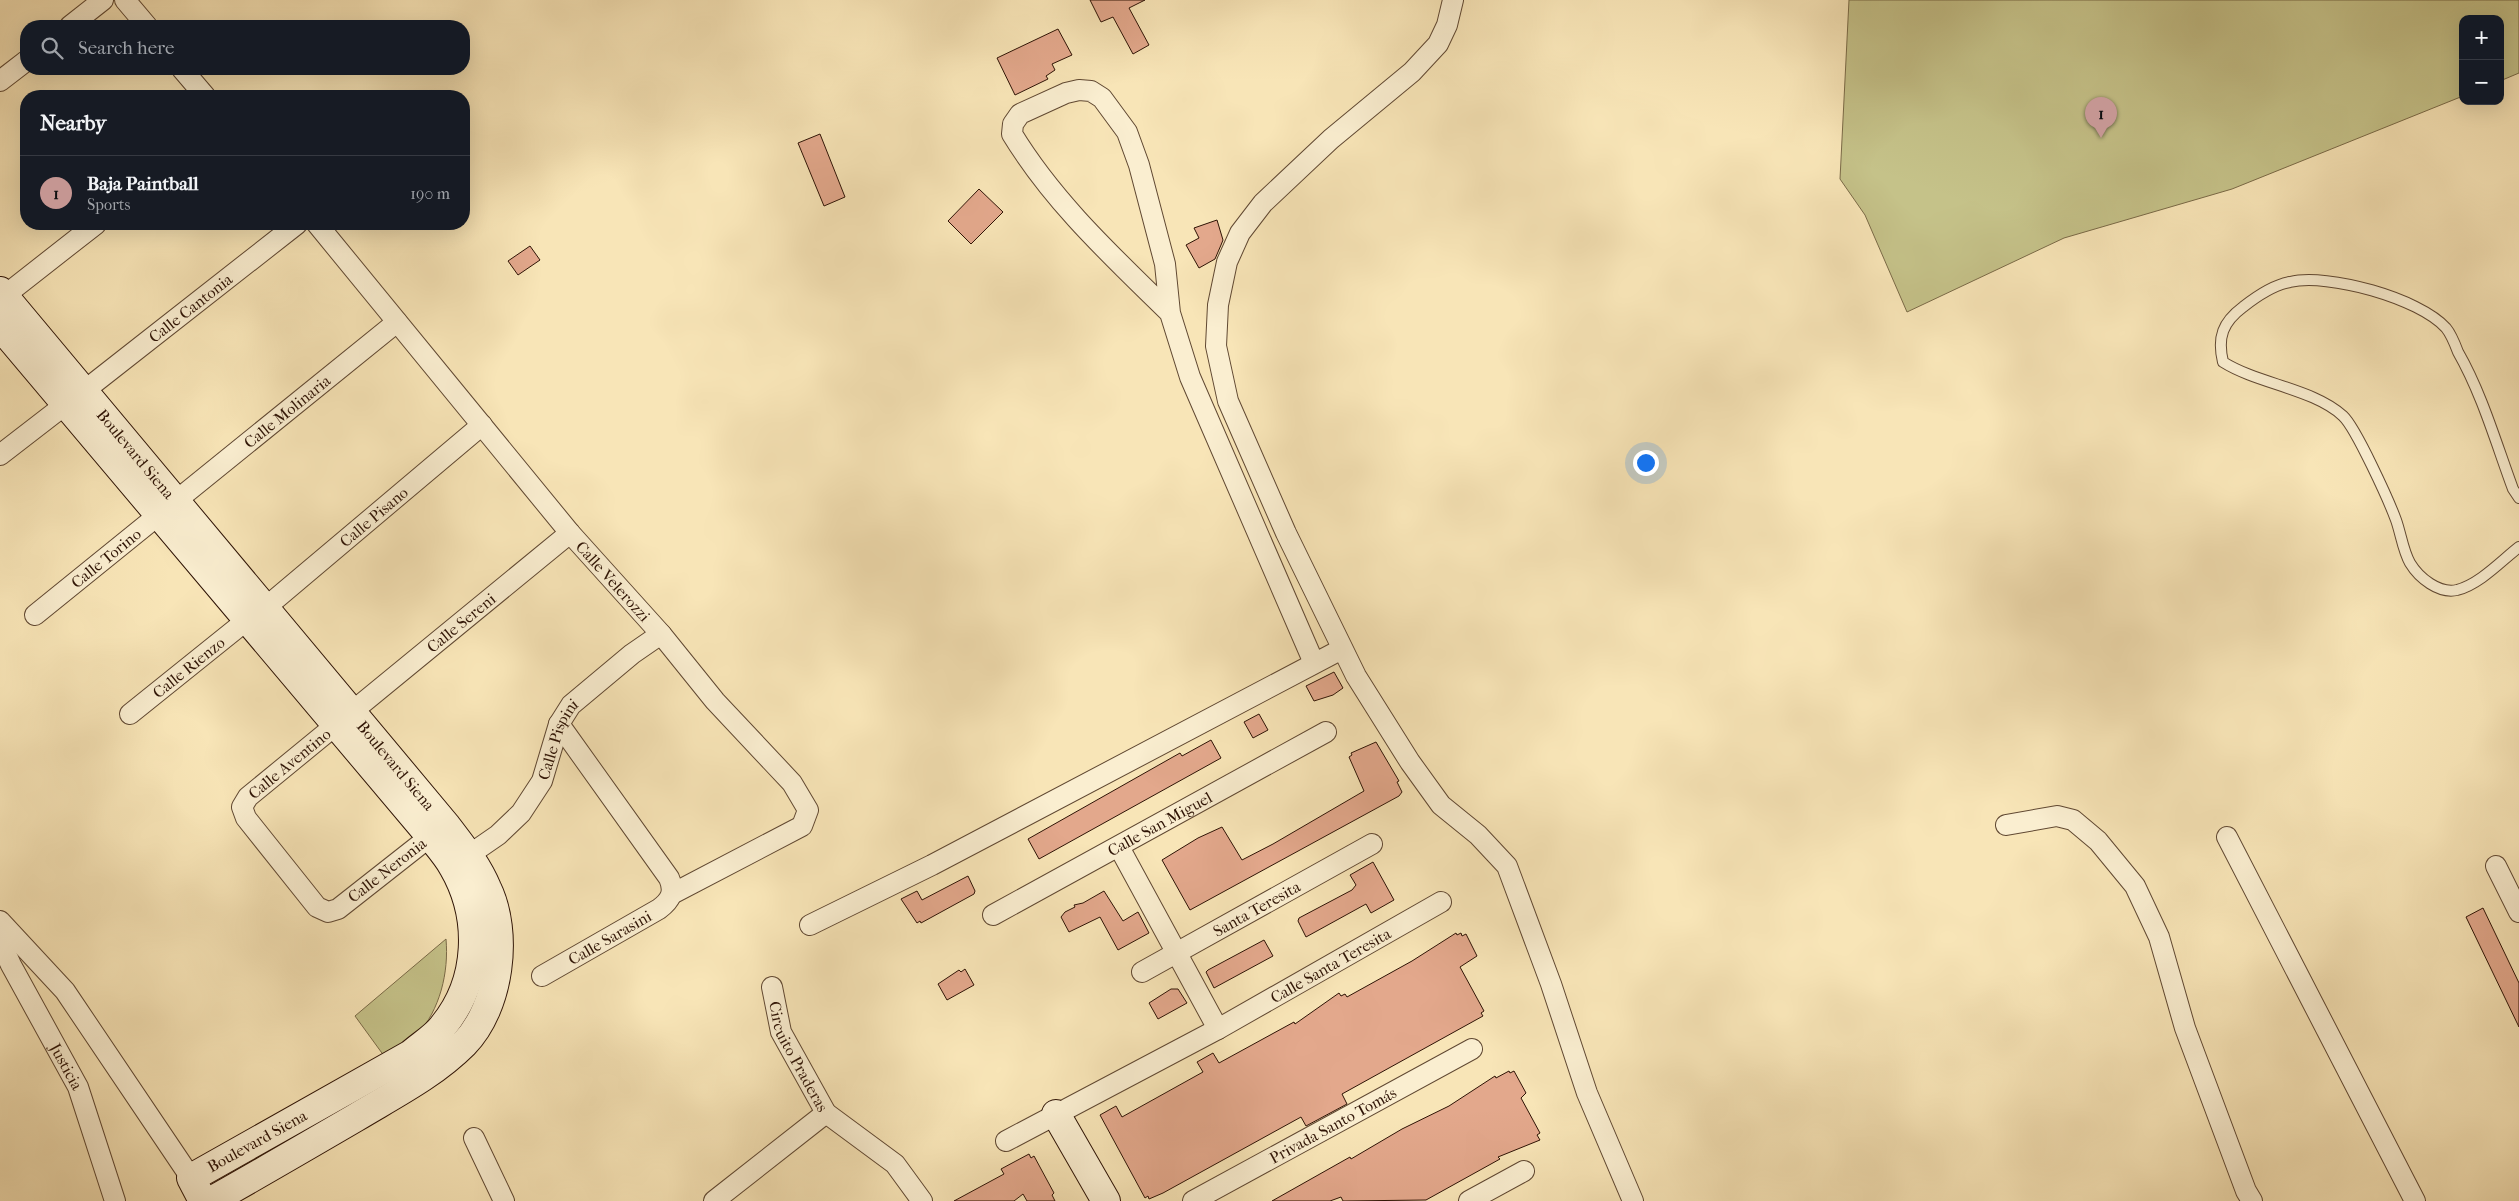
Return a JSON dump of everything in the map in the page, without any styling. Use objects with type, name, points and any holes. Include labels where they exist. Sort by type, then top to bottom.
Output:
[{"type":"street","points":[[78,20],[103,0]]},
{"type":"street","points":[[125,0],[142,20]]},
{"type":"street","points":[[1453,0],[1447,25],[1438,44],[1412,72],[1331,139],[1257,211],[1240,233],[1227,262],[1218,305],[1216,346],[1228,401],[1286,533],[1356,676],[1410,762],[1441,804],[1478,835],[1507,866],[1551,984],[1587,1093],[1633,1201]]},
{"type":"street","points":[[0,81],[20,65]]},
{"type":"street","points":[[187,75],[200,90]]},
{"type":"street","points":[[1170,313],[1078,222],[1048,187],[1012,134],[1013,124],[1020,114],[1066,93],[1079,90],[1091,91],[1102,98],[1127,132],[1140,165],[1165,264],[1170,313],[1190,377],[1314,663]]},
{"type":"street","points":[[2,294],[88,230]]},
{"type":"street","name":"Calle Cantonia","points":[[0,455],[289,230]]},
{"type":"street","name":"Calle Velerozzi","points":[[322,230],[570,533],[660,634],[716,701],[792,783],[808,810],[802,826],[672,894]]},
{"type":"street","name":"Boulevard Siena","points":[[2,294],[75,398],[438,830],[469,855],[488,889],[500,937],[498,973],[486,1011],[465,1043],[426,1076],[211,1201]]},
{"type":"street","name":"Calle Molinaria","points":[[168,508],[397,322]]},
{"type":"street","name":"Boulevard Siena","points":[[0,326],[75,398]]},
{"type":"street","name":"Calle Pisano","points":[[256,614],[482,425]]},
{"type":"street","name":"Calle Torino","points":[[35,616],[168,508]]},
{"type":"street","name":"Calle Sereni","points":[[344,719],[570,533]]},
{"type":"street","name":"Calle Rienzo","points":[[130,714],[256,614]]},
{"type":"street","name":"Calle Pispini","points":[[469,855],[498,835],[521,813],[542,781],[559,724],[571,705],[632,654],[660,634]]},
{"type":"street","points":[[810,925],[940,860],[1342,648]]},
{"type":"street","name":"Calle Aventino","points":[[328,912],[318,907],[246,818],[242,807],[248,797],[344,719]]},
{"type":"street","points":[[559,724],[668,878],[672,894]]},
{"type":"street","name":"Calle San Miguel","points":[[993,915],[1326,732]]},
{"type":"street","points":[[2006,824],[2057,816],[2073,820],[2098,841],[2135,886],[2160,937],[2186,1028],[2246,1191],[2252,1201]]},
{"type":"street","name":"Boulevard Siena","points":[[197,1190],[411,1054],[442,1028],[461,1000],[471,969],[474,936],[468,901],[438,830]]},
{"type":"street","name":"Calle Neronia","points":[[328,912],[338,909],[438,830]]},
{"type":"street","points":[[2227,837],[2415,1201]]},
{"type":"street","name":"Santa Teresita","points":[[1142,972],[1372,844]]},
{"type":"street","points":[[1119,847],[1218,1029]]},
{"type":"street","points":[[2496,866],[2519,912]]},
{"type":"street","name":"Calle Sarasini","points":[[542,976],[659,909],[668,902],[672,894]]},
{"type":"street","name":"Calle Santa Teresita","points":[[1006,1140],[1218,1029],[1441,902]]},
{"type":"street","points":[[0,921],[65,991],[197,1190]]},
{"type":"street","name":"Justicia","points":[[0,941],[11,965],[78,1087],[115,1201]]},
{"type":"street","name":"Circuito Praderas","points":[[772,987],[781,1032],[826,1113],[895,1164],[922,1201]]},
{"type":"street","name":"Privada Santo Tomás","points":[[1193,1201],[1472,1049]]},
{"type":"street","points":[[714,1201],[826,1113]]},
{"type":"street","points":[[1056,1114],[1106,1201]]},
{"type":"street","points":[[474,1138],[504,1201]]},
{"type":"street","points":[[1469,1201],[1524,1171]]},
{"type":"lane","points":[[2519,498],[2513,489],[2462,359],[2446,328],[2417,308],[2378,291],[2330,280],[2290,282],[2258,295],[2229,318],[2219,345],[2223,362],[2240,373],[2324,403],[2344,416],[2358,438],[2396,519],[2410,562],[2420,576],[2440,589],[2455,590],[2471,584],[2519,547]]},
{"type":"shaded area","points":[[1849,0],[2519,0],[2519,73],[2504,79],[2504,15],[2459,15],[2459,98],[2232,189],[2064,238],[1907,312],[1865,215],[1840,179]]},
{"type":"shaded area","points":[[446,939],[447,952],[444,977],[432,1014],[414,1038],[387,1060],[355,1016]]},
{"type":"building","points":[[1090,0],[1145,0],[1129,8],[1149,45],[1133,54],[1113,17],[1101,22]]},
{"type":"building","points":[[1058,29],[1072,55],[1052,64],[1055,70],[1046,76],[1048,79],[1015,95],[997,58]]},
{"type":"building","points":[[820,134],[845,197],[824,206],[798,143]]},
{"type":"building","points":[[979,189],[1003,212],[971,244],[948,221]]},
{"type":"building","points":[[1217,220],[1223,240],[1215,259],[1199,268],[1186,245],[1199,238],[1194,228]]},
{"type":"building","points":[[530,246],[540,260],[518,275],[508,261]]},
{"type":"building","points":[[1334,672],[1343,688],[1333,695],[1314,701],[1306,686]]},
{"type":"building","points":[[1259,714],[1268,730],[1253,738],[1244,722]]},
{"type":"building","points":[[1211,740],[1221,758],[1039,859],[1028,839],[1180,753],[1182,756]]},
{"type":"building","points":[[1376,742],[1399,781],[1397,782],[1402,792],[1399,796],[1190,910],[1162,860],[1198,838],[1222,827],[1242,860],[1273,844],[1364,791],[1349,757],[1352,755],[1351,753]]},
{"type":"building","points":[[1373,862],[1394,900],[1371,913],[1366,904],[1306,937],[1298,921],[1299,918],[1352,890],[1356,885],[1350,875]]},
{"type":"building","points":[[968,876],[975,891],[974,894],[921,923],[920,921],[917,923],[901,899],[917,891],[922,900]]},
{"type":"building","points":[[1104,891],[1123,921],[1138,912],[1149,933],[1118,950],[1100,917],[1069,932],[1061,917],[1065,912],[1075,907],[1074,905],[1083,903]]},
{"type":"building","points":[[2483,908],[2519,983],[2519,1027],[2466,917]]},
{"type":"building","points":[[1456,933],[1457,935],[1461,933],[1462,936],[1466,934],[1477,956],[1460,967],[1484,1011],[1481,1013],[1483,1016],[1342,1094],[1347,1104],[1306,1126],[1301,1117],[1163,1193],[1149,1199],[1148,1196],[1145,1198],[1100,1115],[1116,1106],[1122,1117],[1203,1072],[1197,1062],[1213,1053],[1219,1063],[1294,1022],[1295,1024],[1339,993],[1341,996],[1345,994],[1347,997],[1412,961]]},
{"type":"building","points":[[1264,940],[1273,956],[1214,988],[1206,972],[1208,970]]},
{"type":"building","points":[[965,969],[974,985],[947,1000],[938,984],[959,970],[961,972]]},
{"type":"building","points":[[1171,989],[1178,989],[1187,1003],[1158,1019],[1149,1003]]},
{"type":"building","points":[[1509,1071],[1510,1073],[1514,1071],[1526,1093],[1521,1098],[1540,1133],[1537,1135],[1540,1140],[1498,1157],[1500,1159],[1426,1200],[1343,1201],[1341,1197],[1330,1201],[1272,1201],[1350,1157],[1351,1159],[1402,1129],[1449,1106],[1495,1076],[1496,1078]]},
{"type":"building","points":[[1029,1154],[1031,1158],[1034,1156],[1054,1193],[1052,1195],[1055,1201],[1027,1201],[1023,1194],[1014,1201],[954,1201],[1004,1174],[1001,1169]]},
{"type":"place","name":"Baja Paintball","points":[[2101,138]]}]
